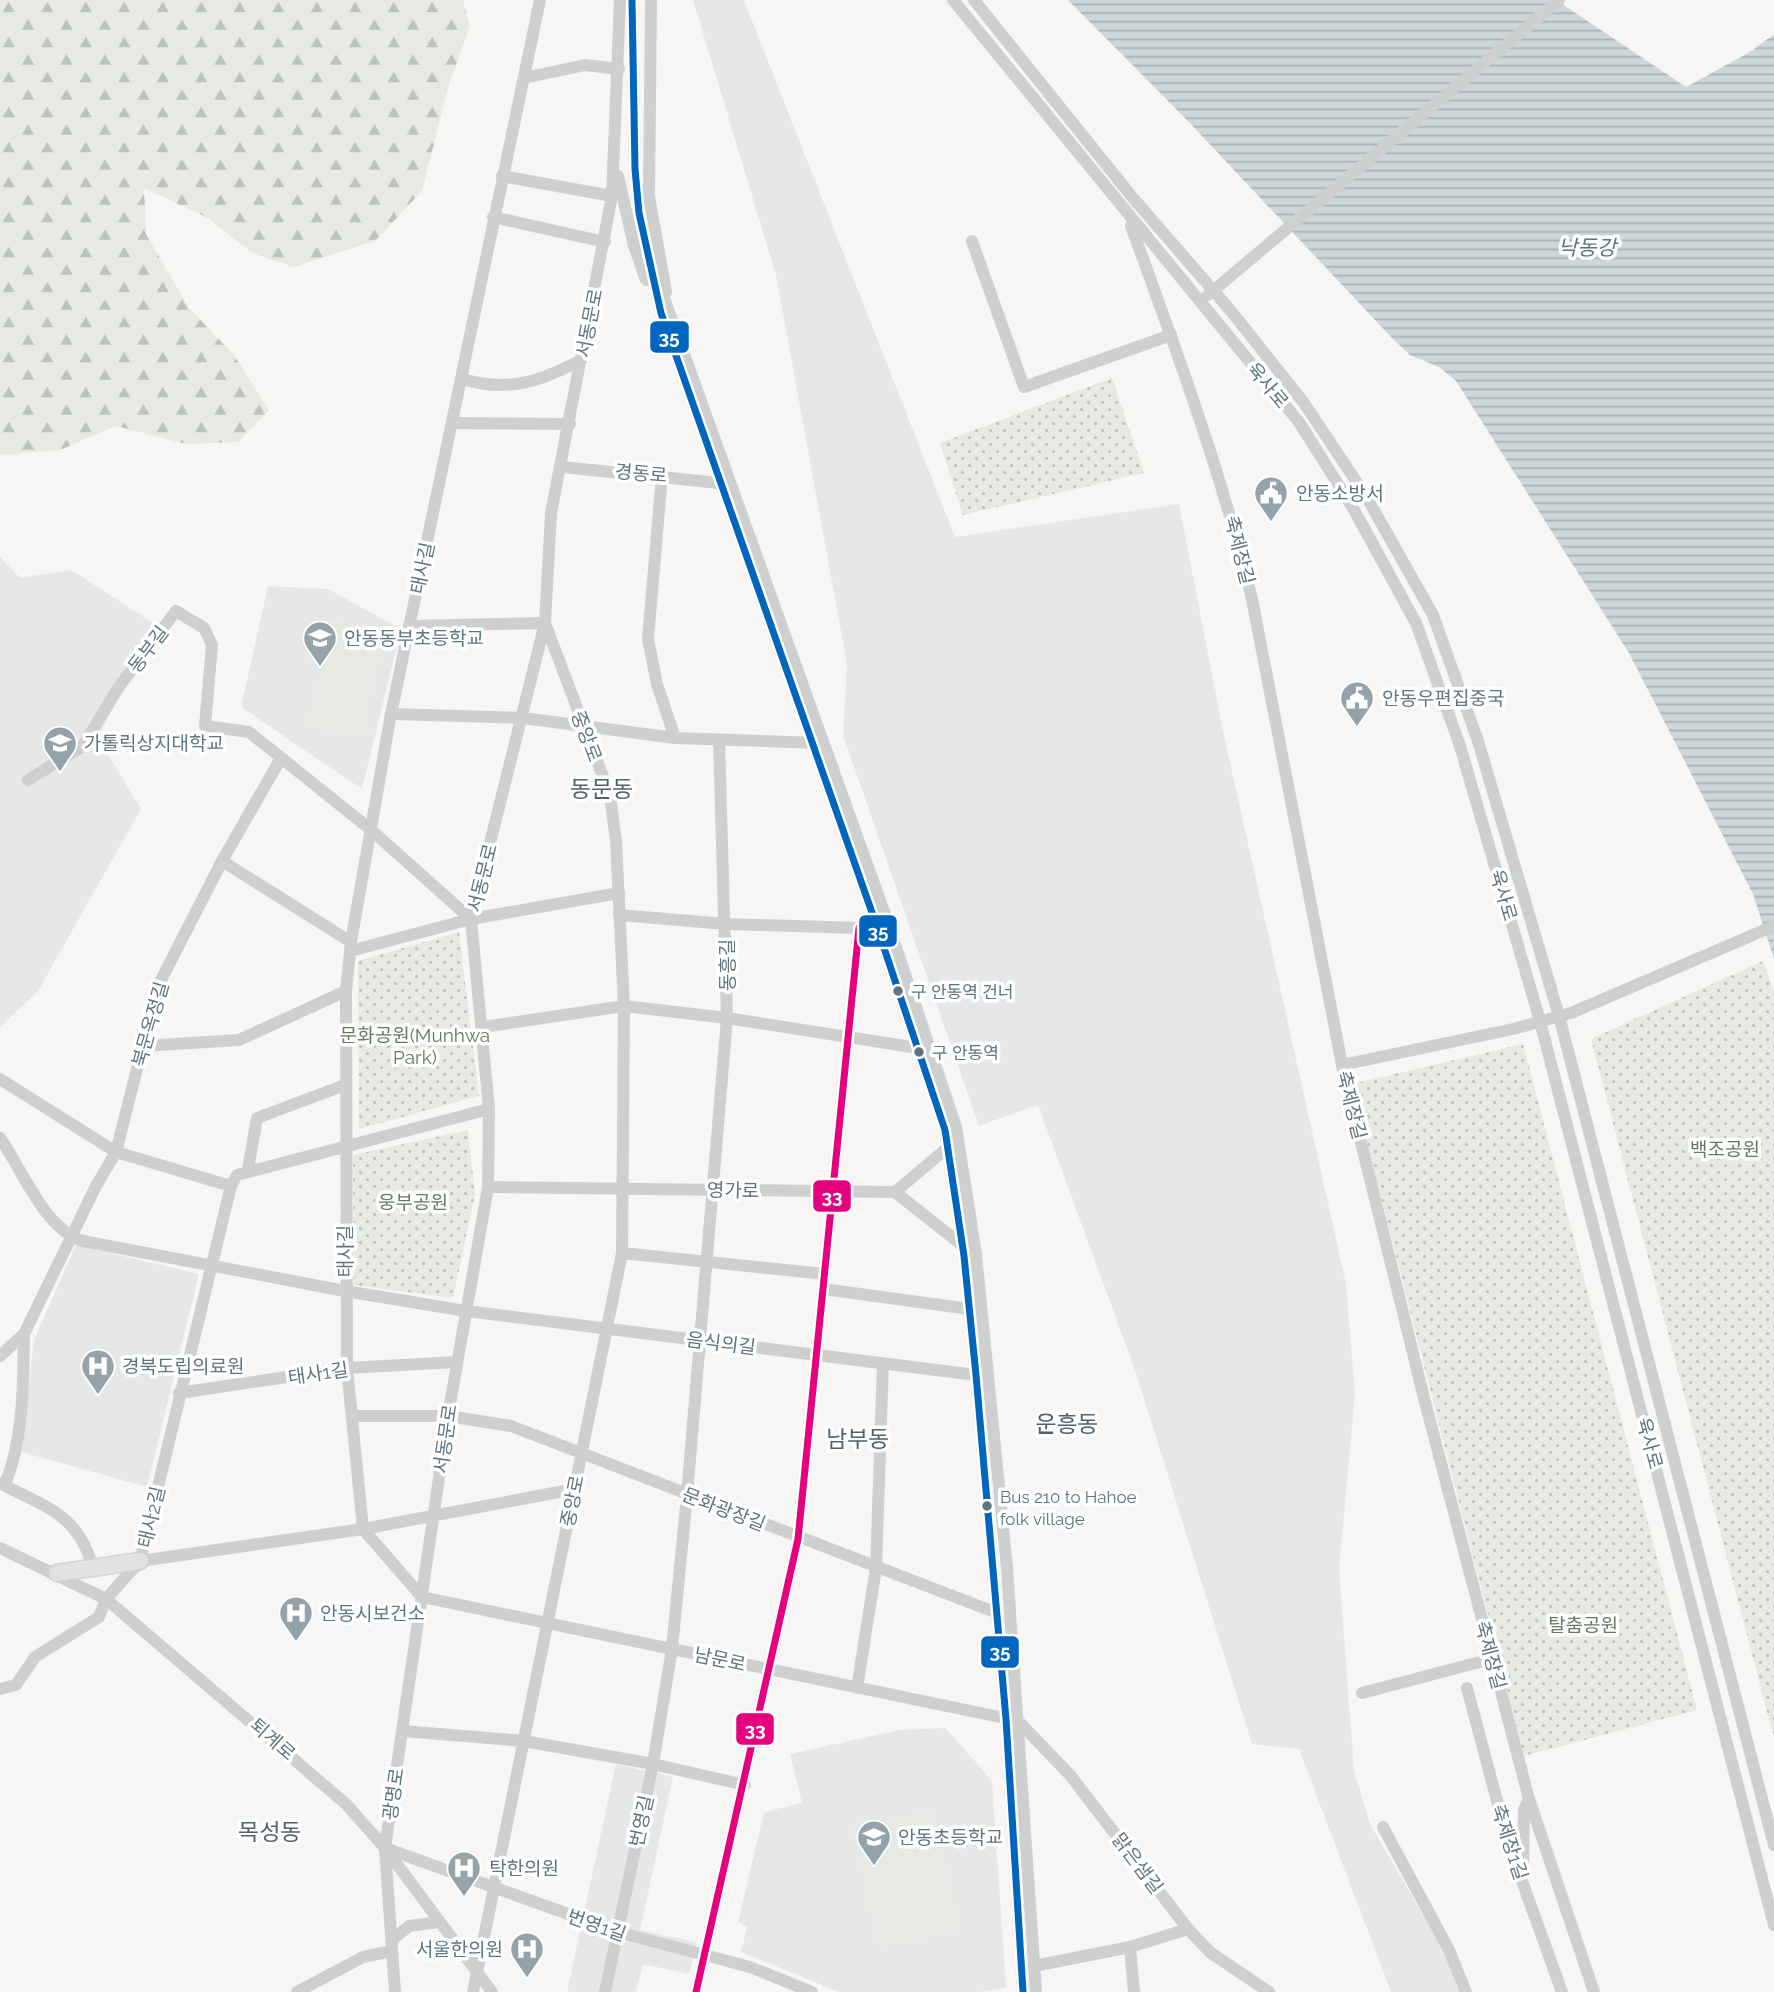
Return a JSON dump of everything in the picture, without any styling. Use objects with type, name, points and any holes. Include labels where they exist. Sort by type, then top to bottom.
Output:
[{"type":"main road","points":[[57,1573],[141,1561]]},
{"type":"street","name":"태사길","points":[[363,1529],[348,1368],[345,1292],[346,991],[351,947],[391,714],[454,423],[493,217],[540,0]]},
{"type":"street","points":[[620,0],[615,165],[634,246],[666,311]]},
{"type":"street","points":[[632,0],[635,169],[647,255],[881,919],[953,1142],[975,1247],[985,1334],[1012,1720],[1036,1992]]},
{"type":"street","points":[[651,0],[649,196],[666,311]]},
{"type":"street","name":"육사로","points":[[953,0],[1298,422],[1353,508],[1416,623],[1460,746],[1541,1021],[1774,1925]]},
{"type":"street","name":"육사로","points":[[974,0],[1133,198],[1213,290],[1304,403],[1367,496],[1433,615],[1478,741],[1559,1016],[1774,1845]]},
{"type":"street","points":[[1199,302],[1559,0]]},
{"type":"street","points":[[524,78],[584,65],[619,69]]},
{"type":"street","name":"서동문로","points":[[422,1597],[448,1416],[488,1187],[489,1109],[471,919],[545,623],[551,513],[605,242],[615,165]]},
{"type":"street","points":[[502,176],[612,196]]},
{"type":"street","name":"축제장길","points":[[1128,216],[1210,444],[1252,599],[1342,1065],[1491,1659],[1529,1798],[1594,1992]]},
{"type":"street","points":[[493,217],[605,242]]},
{"type":"street","points":[[972,241],[1024,387],[1171,335]]},
{"type":"street","points":[[463,379],[485,386],[543,380],[581,360]]},
{"type":"street","points":[[454,423],[570,424]]},
{"type":"street","name":"경동로","points":[[562,467],[725,481]]},
{"type":"street","points":[[662,475],[648,639],[657,684],[675,737]]},
{"type":"street","name":"동부길","points":[[28,779],[83,746],[118,688],[176,611],[204,628],[212,645],[205,726],[249,732],[281,758]]},
{"type":"street","points":[[409,626],[545,623]]},
{"type":"street","name":"중앙로","points":[[474,1992],[622,1252],[625,1189],[624,1006],[619,893],[610,795],[545,623]]},
{"type":"street","points":[[391,714],[523,718],[583,728],[675,737],[818,743]]},
{"type":"street","name":"동흥길","points":[[687,1495],[715,1190],[727,1018],[719,740]]},
{"type":"street","points":[[281,758],[370,830],[471,919]]},
{"type":"street","name":"북문옥정길","points":[[0,1356],[24,1334],[116,1152],[158,986],[222,861],[281,758]]},
{"type":"street","points":[[222,861],[351,947],[471,919],[619,893]]},
{"type":"street","points":[[620,915],[726,924],[859,928],[881,919]]},
{"type":"street","points":[[881,919],[918,1048],[953,1142],[997,1613],[1012,1720],[1023,1992]]},
{"type":"street","points":[[1342,1065],[1559,1016],[1590,1006],[1774,926]]},
{"type":"street","points":[[696,1992],[745,1785],[798,1539],[859,928]]},
{"type":"street","points":[[143,1046],[239,1040],[346,991]]},
{"type":"street","points":[[483,1027],[624,1006],[727,1018],[918,1048]]},
{"type":"street","points":[[0,1079],[116,1152],[231,1186],[237,1175],[248,1170],[489,1109]]},
{"type":"street","points":[[248,1170],[257,1118],[345,1085]]},
{"type":"street","points":[[0,1138],[40,1205],[71,1237],[211,1265]]},
{"type":"street","points":[[953,1142],[895,1192],[962,1245]]},
{"type":"street","name":"태사2길","points":[[231,1186],[179,1393],[141,1561],[363,1529],[575,1489]]},
{"type":"street","name":"영가로","points":[[488,1187],[895,1192]]},
{"type":"street","points":[[622,1252],[825,1274]]},
{"type":"street","name":"음식의길","points":[[211,1265],[345,1292],[467,1311],[976,1375]]},
{"type":"street","points":[[823,1289],[970,1309]]},
{"type":"street","points":[[24,1334],[23,1404],[17,1454],[3,1484],[60,1515],[76,1528],[88,1547],[93,1568]]},
{"type":"street","name":"태사1길","points":[[179,1393],[348,1368],[457,1362]]},
{"type":"street","points":[[857,1688],[876,1568],[883,1363]]},
{"type":"street","points":[[352,1416],[448,1416]]},
{"type":"street","name":"문화광장길","points":[[448,1416],[511,1426],[798,1539],[997,1613]]},
{"type":"street","name":"번영길","points":[[605,1992],[653,1764],[673,1649],[687,1495]]},
{"type":"street","points":[[363,1529],[422,1597]]},
{"type":"street","name":"퇴계로","points":[[0,1548],[57,1573],[106,1599],[346,1804],[385,1848],[492,1992]]},
{"type":"street","points":[[0,1689],[16,1685],[35,1657],[99,1617],[106,1599],[141,1561]]},
{"type":"street","name":"남문로","points":[[422,1597],[1012,1720]]},
{"type":"street","name":"광명로","points":[[395,1992],[385,1848],[422,1597]]},
{"type":"street","points":[[1362,1693],[1491,1659]]},
{"type":"street","name":"축제장1길","points":[[1467,1688],[1508,1842],[1563,1989]]},
{"type":"street","name":"맑은샘길","points":[[1012,1720],[1077,1784],[1188,1929],[1210,1953],[1269,1992]]},
{"type":"street","points":[[402,1731],[524,1741],[653,1764],[745,1785]]},
{"type":"street","points":[[1523,1881],[1522,1837],[1524,1810],[1529,1798]]},
{"type":"street","points":[[1383,1827],[1449,1950],[1465,1992]]},
{"type":"street","name":"번영1길","points":[[385,1848],[618,1933],[705,1958],[750,1967],[811,1992]]},
{"type":"street","points":[[297,1992],[363,1957],[391,1946],[409,1926],[439,1922]]},
{"type":"street","points":[[1034,1966],[1130,1947],[1188,1929]]},
{"type":"street","points":[[1130,1947],[1134,1992]]},
{"type":"shaded area","points":[[693,0],[744,0],[955,537],[1179,504],[1223,731],[1346,1284],[1355,1395],[1339,1569],[1354,1770],[1370,1824],[1468,1992],[1391,1992],[1299,1749],[1252,1744],[1136,1373],[1038,1105],[979,1126],[843,735],[847,664],[776,275]]},
{"type":"shaded area","name":"가톨릭상지대학교","points":[[0,557],[20,578],[71,570],[155,624],[98,738],[141,809],[38,991],[0,1027]]},
{"type":"shaded area","name":"안동동부초등학교","points":[[268,586],[328,589],[401,629],[362,789],[241,707]]},
{"type":"shaded area","name":"경북도립의료원","points":[[76,1245],[199,1274],[147,1487],[21,1452],[34,1340]]},
{"type":"shaded area","name":"안동초등학교","points":[[946,1728],[992,1781],[1006,1988],[980,1992],[839,1992],[741,1952],[747,1927],[738,1922],[764,1812],[802,1803],[790,1754],[899,1730]]},
{"type":"shaded area","points":[[616,1764],[673,1777],[640,1930],[696,1942],[689,1974],[643,1964],[636,1992],[567,1992]]},
{"type":"green space","points":[[0,0],[463,0],[470,26],[448,88],[422,191],[375,241],[293,267],[252,253],[208,218],[144,188],[146,234],[189,308],[234,355],[269,410],[238,442],[186,444],[116,426],[60,450],[0,455]]},
{"type":"green space","points":[[1112,378],[1144,473],[963,515],[940,443]]},
{"type":"green space","points":[[333,620],[384,632],[360,737],[308,725]]},
{"type":"green space","name":"문화공원(Munhwa Park)","points":[[459,932],[479,1096],[359,1129],[358,961]]},
{"type":"green space","name":"백조공원","points":[[1763,961],[1774,992],[1774,1738],[1591,1039]]},
{"type":"green space","name":"탈춤공원","points":[[1523,1044],[1697,1710],[1524,1756],[1352,1084]]},
{"type":"green space","name":"웅부공원","points":[[468,1130],[475,1194],[453,1298],[354,1285],[353,1155]]},
{"type":"green space","points":[[932,1811],[959,1929],[880,1947],[853,1829]]},
{"type":"water","name":"낙동강","points":[[1068,0],[1556,0],[1686,87],[1750,52],[1774,34],[1774,959],[1753,894],[1629,653],[1456,381],[1439,367],[1410,355],[1393,339],[1186,119]]},
{"type":"transit line","name":"35","points":[[632,0],[635,169],[639,213],[661,313],[875,921],[945,1130],[964,1256],[976,1375],[1006,1719],[1023,1992]]},
{"type":"transit line","name":"33","points":[[696,1992],[798,1539],[859,928]]},
{"type":"place","name":"안동소방서","points":[[1271,523]]},
{"type":"place","name":"안동동부초등학교","points":[[320,668]]},
{"type":"place","name":"안동우편집중국","points":[[1357,728]]},
{"type":"place","name":"가톨릭상지대학교","points":[[60,773]]},
{"type":"place","name":"구 안동역 건너","points":[[898,991]]},
{"type":"place","name":"구 안동역","points":[[919,1052]]},
{"type":"place","name":"경북도립의료원","points":[[98,1396]]},
{"type":"place","name":"Bus 210 to Hahoe folk village","points":[[987,1506]]},
{"type":"place","name":"안동시보건소","points":[[296,1643]]},
{"type":"place","name":"안동초등학교","points":[[874,1867]]},
{"type":"place","name":"탁한의원","points":[[464,1898]]},
{"type":"place","name":"서울한의원","points":[[527,1979]]},
{"type":"district","name":"동문동","points":[[602,789]]},
{"type":"district","name":"운흥동","points":[[1067,1424]]},
{"type":"district","name":"남부동","points":[[858,1439]]},
{"type":"district","name":"목성동","points":[[270,1832]]}]
